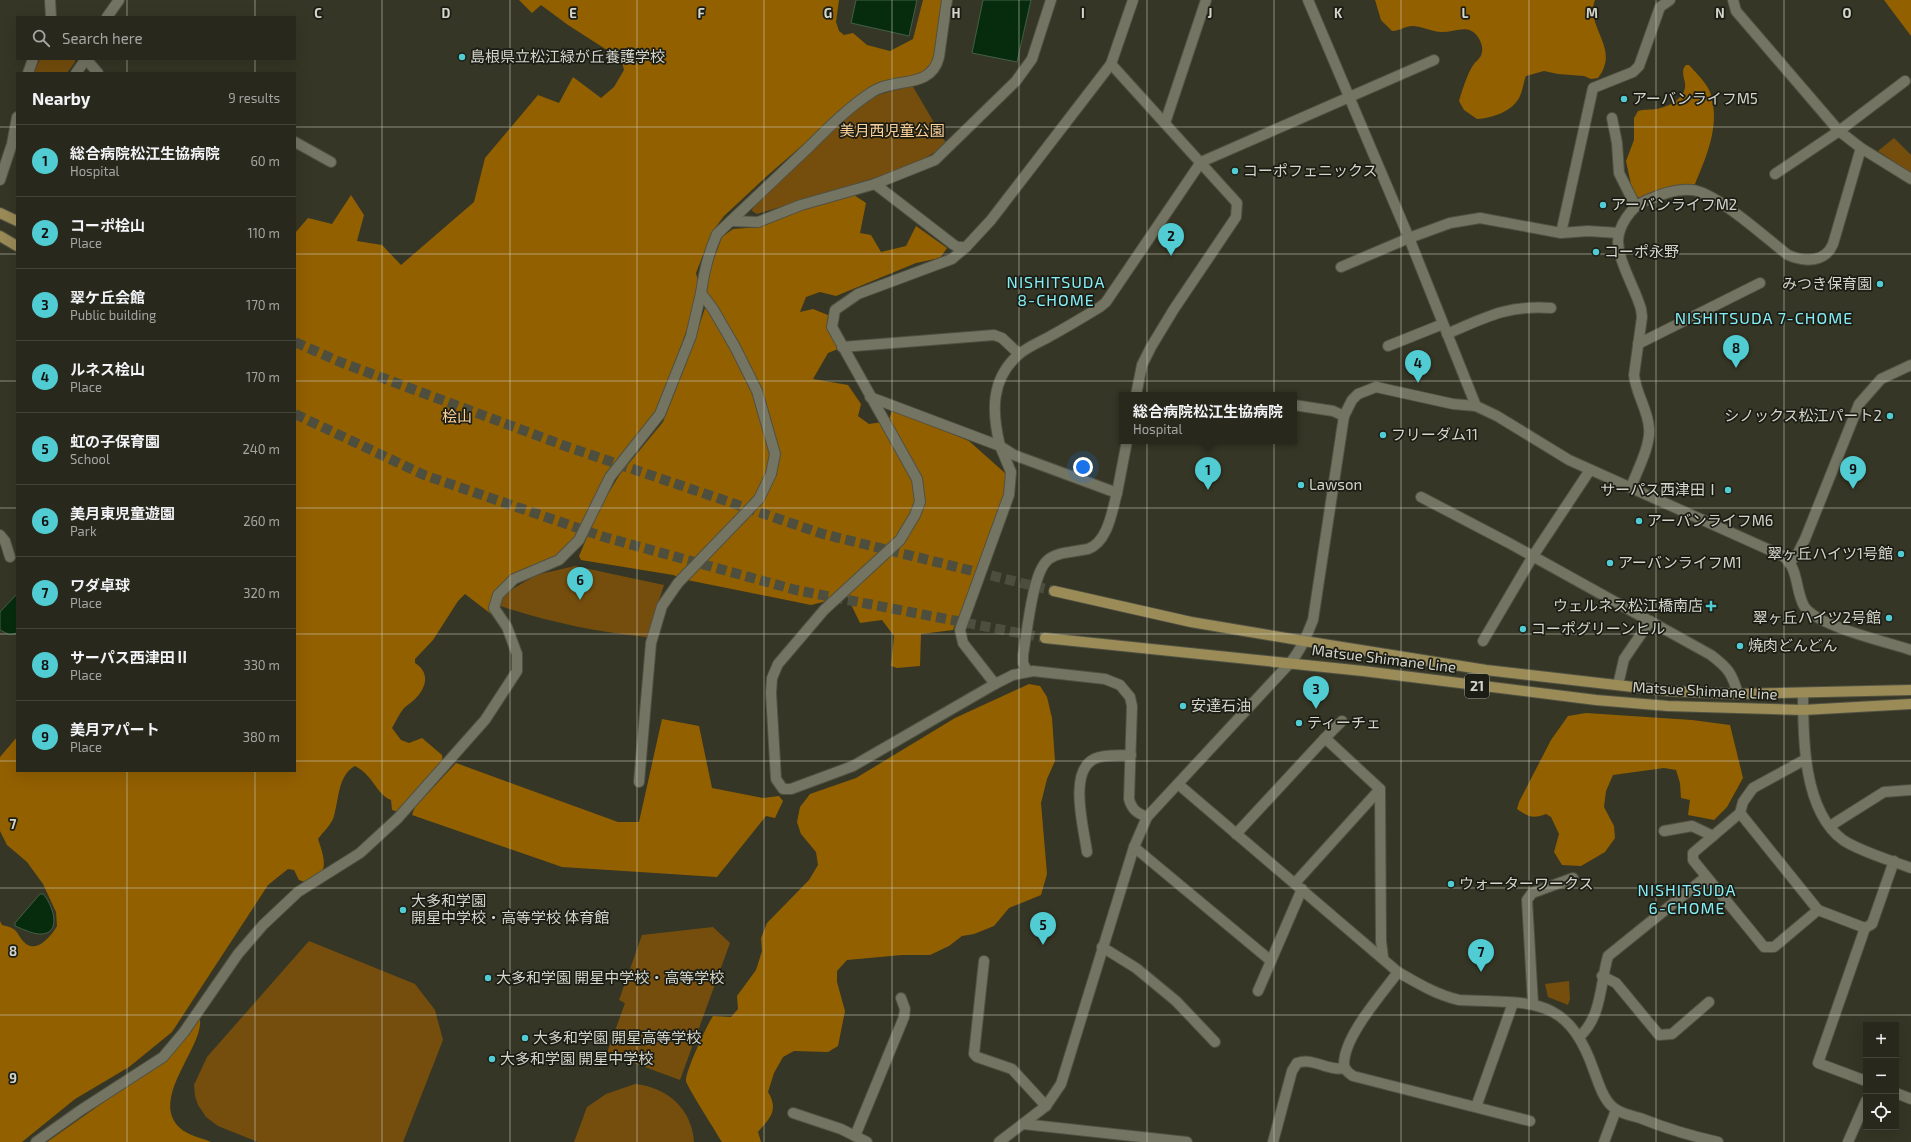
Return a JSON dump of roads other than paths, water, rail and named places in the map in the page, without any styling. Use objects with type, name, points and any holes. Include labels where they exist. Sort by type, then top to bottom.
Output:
[{"type":"main road","points":[[0,213],[16,221]]},
{"type":"main road","points":[[0,236],[16,245]]},
{"type":"main road","name":"Matsue Shimane Line","points":[[1054,591],[1191,622],[1486,670],[1668,691],[1738,694],[1911,690]]},
{"type":"main road","name":"Matsue Shimane Line","points":[[1045,638],[1290,663],[1596,700],[1682,706],[1803,710],[1911,704]]},
{"type":"street","points":[[50,0],[51,16]]},
{"type":"street","points":[[108,16],[119,0]]},
{"type":"street","points":[[36,1142],[81,1110],[163,1057],[184,1032],[238,954],[263,924],[298,892],[360,853],[398,818],[485,720],[517,670],[517,654],[510,634],[494,608],[498,594],[514,579],[560,560],[580,540],[610,477],[660,414],[691,336],[701,293],[704,266],[718,234],[849,109],[881,88],[910,82],[931,73],[938,64],[947,0]]},
{"type":"street","points":[[731,221],[758,222],[801,205],[874,184],[935,160],[1016,81],[1032,59],[1051,0]]},
{"type":"street","points":[[1133,0],[1111,64],[991,220],[966,247],[952,259],[858,294],[835,310],[832,327],[842,348],[917,479],[920,502],[915,515],[900,540],[824,610],[778,664],[772,678],[770,693],[776,779],[783,788],[791,790],[842,771],[1013,675],[1027,671],[1105,679],[1120,685],[1130,697],[1132,706],[1129,799],[1131,806],[1136,812],[1147,817]]},
{"type":"street","points":[[1165,123],[1206,0]]},
{"type":"street","points":[[1308,0],[1409,238],[1476,406]]},
{"type":"street","points":[[1561,233],[1593,88],[1632,72],[1639,66],[1660,7],[1670,0]]},
{"type":"street","points":[[1732,0],[1736,11],[1839,131],[1861,148],[1911,179]]},
{"type":"street","points":[[28,72],[33,60]]},
{"type":"street","points":[[77,72],[85,60]]},
{"type":"street","points":[[87,60],[97,72]]},
{"type":"street","points":[[995,684],[963,643],[960,630],[1009,495],[1011,472],[1000,446],[994,423],[997,388],[1005,369],[1019,354],[1100,307],[1106,302],[1201,162],[1348,96],[1434,60]]},
{"type":"street","points":[[1111,64],[1201,162],[1237,204],[1236,217],[1151,347],[1142,365],[1137,392]]},
{"type":"street","points":[[1775,174],[1839,131],[1905,81]]},
{"type":"street","points":[[1612,118],[1617,143],[1619,173],[1635,205]]},
{"type":"street","points":[[0,180],[12,144],[16,122]]},
{"type":"street","points":[[296,143],[330,162]]},
{"type":"street","points":[[1631,487],[1649,434],[1648,421],[1635,383],[1634,375],[1641,309],[1621,257],[1618,243],[1619,233],[1635,205],[1656,196],[1692,190],[1715,200],[1788,254],[1799,260],[1819,258],[1826,256],[1833,244],[1861,148]]},
{"type":"street","points":[[874,184],[954,245],[958,247],[966,247]]},
{"type":"street","points":[[1341,267],[1409,238],[1450,223],[1480,218],[1561,233],[1588,231],[1619,233]]},
{"type":"street","points":[[1638,344],[1760,283]]},
{"type":"street","points":[[639,782],[651,643],[662,606],[678,583],[759,499],[771,474],[775,454],[757,391],[735,347],[713,309],[701,293]]},
{"type":"street","points":[[1388,346],[1499,312],[1531,307],[1551,308]]},
{"type":"street","points":[[842,348],[994,335],[1002,338],[1019,354]]},
{"type":"street","points":[[1789,563],[1798,553],[1859,404],[1881,379],[1911,365]]},
{"type":"street","points":[[999,1142],[1046,1106],[1057,1092],[1064,1075],[1134,847],[1147,817],[1298,654],[1313,620],[1344,416],[1352,400],[1358,394],[1376,387],[1453,404],[1476,406],[1497,416],[1569,460],[1776,553],[1789,563],[1793,569],[1802,602],[1811,615],[1837,626],[1911,650]]},
{"type":"street","points":[[870,396],[1000,446],[1014,455],[1117,494]]},
{"type":"street","points":[[1297,406],[1333,411],[1344,416]]},
{"type":"street","points":[[1027,671],[1023,663],[1023,655],[1036,582],[1049,559],[1055,556],[1088,549],[1098,543],[1102,538],[1117,494],[1126,444]]},
{"type":"street","points":[[1484,641],[1533,556],[1590,470]]},
{"type":"street","points":[[1421,497],[1533,556],[1711,655],[1727,667],[1735,682],[1738,694]]},
{"type":"street","points":[[0,535],[5,541],[10,557]]},
{"type":"street","points":[[1618,685],[1624,659],[1650,621]]},
{"type":"street","points":[[1803,693],[1806,759],[1813,795],[1830,826],[1835,833],[1848,843],[1911,868]]},
{"type":"street","points":[[1236,834],[1342,721]]},
{"type":"street","points":[[1325,738],[1380,789],[1381,941],[1383,957]]},
{"type":"street","points":[[1087,852],[1079,788],[1082,772],[1090,762],[1100,757],[1131,755]]},
{"type":"street","points":[[1806,759],[1753,788],[1743,802],[1740,813],[1693,853],[1692,857],[1706,877],[1764,947],[1774,947],[1818,910]]},
{"type":"street","points":[[1178,784],[1383,957],[1398,972],[1418,984],[1452,999],[1533,1004],[1546,1008],[1566,1020],[1579,1037],[1586,1048],[1603,1094],[1616,1110],[1671,1130],[1718,1142]]},
{"type":"street","points":[[1258,991],[1271,961],[1298,886],[1380,789]]},
{"type":"street","points":[[1830,826],[1884,792],[1911,790]]},
{"type":"street","points":[[1740,813],[1818,910],[1865,928]]},
{"type":"street","points":[[1664,831],[1692,826],[1698,827],[1712,836]]},
{"type":"street","points":[[1134,847],[1271,961]]},
{"type":"street","points":[[1863,1080],[1818,1063],[1865,928],[1872,924],[1894,861]]},
{"type":"street","points":[[1579,1037],[1588,1029],[1594,1017],[1599,998],[1602,976],[1608,956],[1706,877]]},
{"type":"street","points":[[1533,1004],[1527,900],[1532,893],[1573,878]]},
{"type":"street","points":[[1102,948],[1136,968],[1176,1001],[1215,1042]]},
{"type":"street","points":[[984,961],[974,1054],[977,1057],[1012,1069],[1046,1106]]},
{"type":"street","points":[[1398,972],[1351,1038],[1344,1064],[1345,1068],[1353,1076],[1530,1121]]},
{"type":"street","points":[[1602,976],[1616,983],[1659,1035],[1672,1034],[1709,1002]]},
{"type":"street","points":[[855,1136],[904,1017],[905,1009],[901,998]]},
{"type":"street","points":[[1476,1107],[1513,1003]]},
{"type":"street","points":[[1274,1142],[1292,1071],[1297,1063],[1306,1061],[1338,1069],[1345,1068]]},
{"type":"street","points":[[1899,1094],[1911,1098]]},
{"type":"street","points":[[1848,1142],[1863,1108]]},
{"type":"street","points":[[1604,1142],[1616,1110]]},
{"type":"street","points":[[793,1113],[830,1125],[867,1142]]},
{"type":"street","points":[[1023,1124],[1187,1142]]},
{"type":"tunnel","points":[[296,342],[340,362],[568,447],[823,534],[1054,591]]},
{"type":"tunnel","points":[[296,414],[424,475],[604,537],[796,590],[1045,638]]},
{"type":"place","name":"島根県立松江緑が丘養護学校","points":[[462,57]]},
{"type":"place","name":"アーバンライフM5","points":[[1624,99]]},
{"type":"place","name":"コーポフェニックス","points":[[1235,171]]},
{"type":"place","name":"アーバンライフM2","points":[[1603,205]]},
{"type":"place","name":"コーポ永野","points":[[1596,252]]},
{"type":"place","name":"コーポ桧山","points":[[1171,256]]},
{"type":"place","name":"みつき保育園","points":[[1880,284]]},
{"type":"place","name":"サーパス西津田Ⅱ","points":[[1736,368]]},
{"type":"place","name":"ルネス桧山","points":[[1418,383]]},
{"type":"place","name":"シノックス松江パート2","points":[[1890,416]]},
{"type":"place","name":"フリーダム11","points":[[1383,435]]},
{"type":"place","name":"Lawson","points":[[1301,485]]},
{"type":"place","name":"美月アパート","points":[[1853,489]]},
{"type":"place","name":"総合病院松江生協病院","points":[[1208,490]]},
{"type":"place","name":"サーパス西津田Ⅰ","points":[[1728,490]]},
{"type":"place","name":"アーバンライフM6","points":[[1639,521]]},
{"type":"place","name":"翠ヶ丘ハイツ1号館","points":[[1901,554]]},
{"type":"place","name":"アーバンライフM1","points":[[1610,563]]},
{"type":"place","name":"美月東児童遊園","points":[[580,600]]},
{"type":"place","name":"ウェルネス松江橋南店","points":[[1711,606]]},
{"type":"place","name":"翠ヶ丘ハイツ2号館","points":[[1889,618]]},
{"type":"place","name":"コーポグリーンヒル","points":[[1523,629]]},
{"type":"place","name":"焼肉どんどん","points":[[1740,646]]},
{"type":"place","name":"安達石油","points":[[1183,706]]},
{"type":"place","name":"翠ケ丘会館","points":[[1316,709]]},
{"type":"place","name":"ティーチェ","points":[[1299,723]]},
{"type":"place","name":"ウォーターワークス","points":[[1451,884]]},
{"type":"place","name":"大多和学園 開星中学校・高等学校 体育館","points":[[403,910]]},
{"type":"place","name":"虹の子保育園","points":[[1043,945]]},
{"type":"place","name":"ワダ卓球","points":[[1481,972]]},
{"type":"place","name":"大多和学園 開星中学校・高等学校","points":[[488,978]]},
{"type":"place","name":"大多和学園 開星高等学校","points":[[525,1038]]},
{"type":"place","name":"大多和学園 開星中学校","points":[[492,1059]]},
{"type":"district","name":"NISHITSUDA 8-CHOME","points":[[1056,291]]},
{"type":"district","name":"NISHITSUDA 7-CHOME","points":[[1764,318]]},
{"type":"district","name":"NISHITSUDA 6-CHOME","points":[[1687,899]]},
{"type":"park label","name":"美月西児童公園","points":[[892,131]]},
{"type":"park label","name":"桧山","points":[[457,417]]}]
